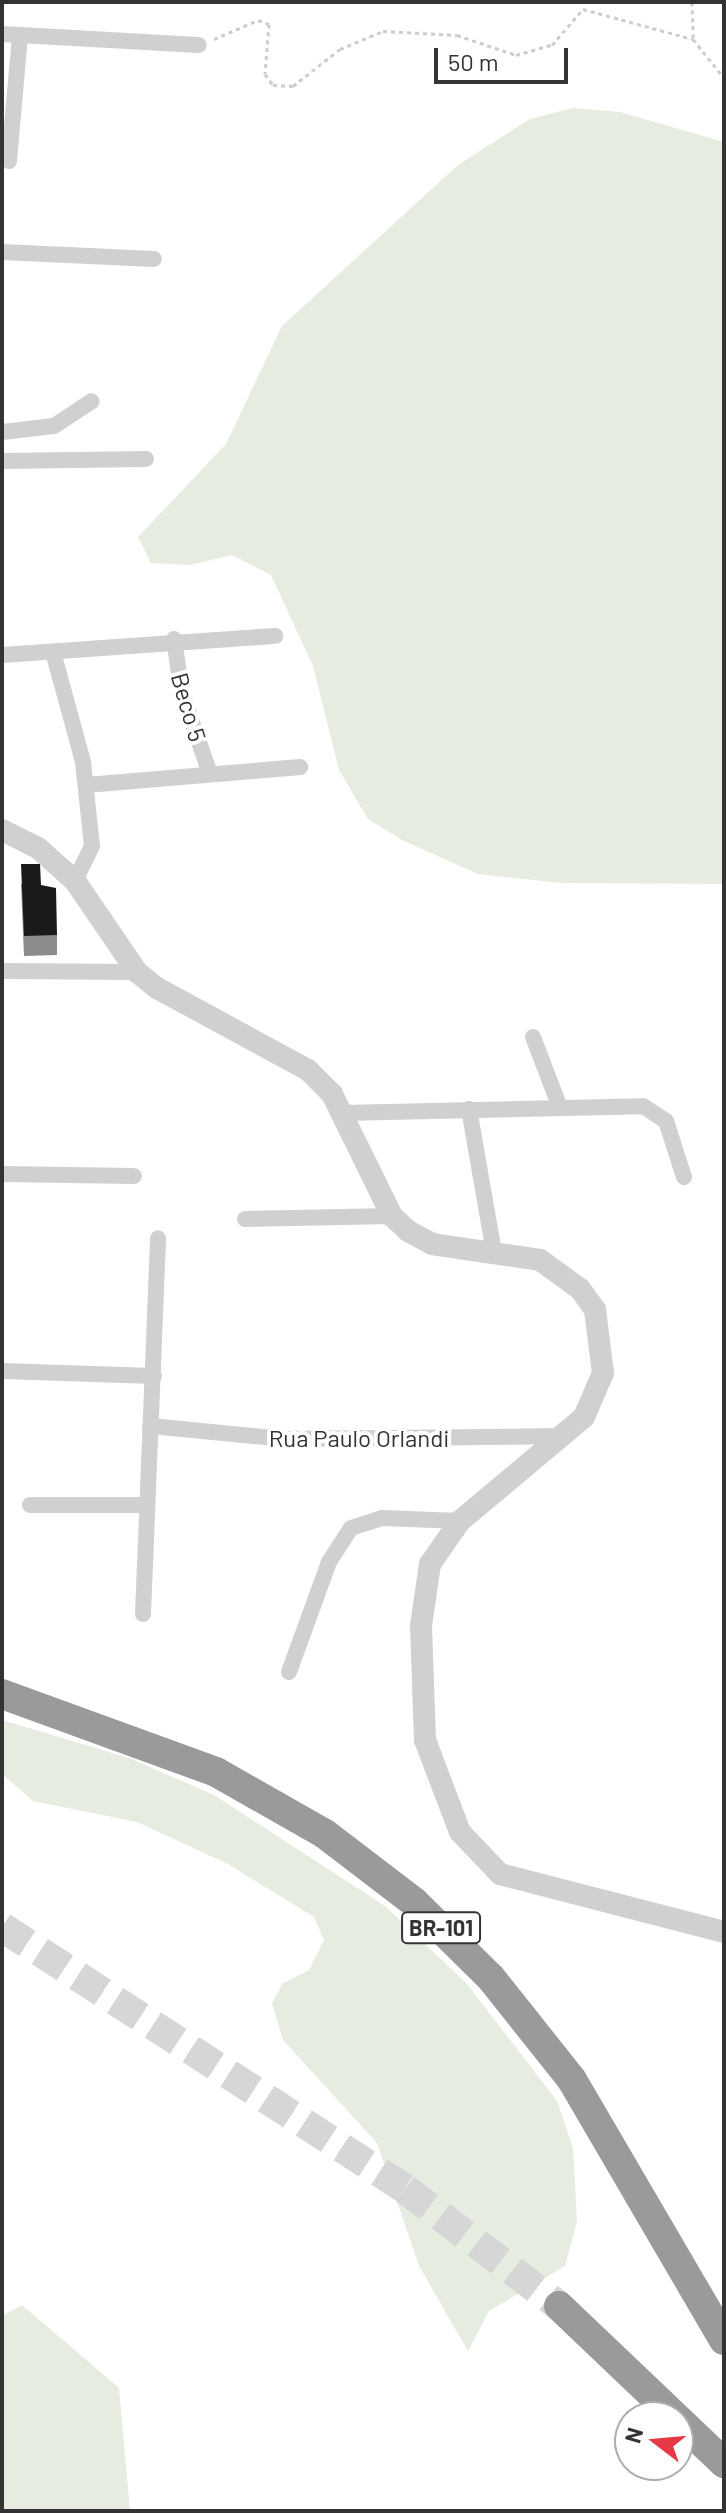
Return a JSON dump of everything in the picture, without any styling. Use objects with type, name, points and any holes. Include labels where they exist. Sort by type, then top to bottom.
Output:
[{"type":"highway","name":"BR-101","points":[[2,1694],[216,1772],[325,1834],[414,1902],[491,1978],[572,2080],[724,2340]]},
{"type":"highway","points":[[559,2306],[724,2463]]},
{"type":"street","points":[[2,34],[199,45]]},
{"type":"street","points":[[9,161],[20,35]]},
{"type":"street","points":[[2,252],[154,259]]},
{"type":"street","points":[[2,432],[54,426],[92,401]]},
{"type":"street","points":[[2,461],[146,459]]},
{"type":"street","points":[[2,655],[174,639],[275,636]]},
{"type":"street","name":"Beco 5","points":[[174,639],[182,693],[210,774]]},
{"type":"street","points":[[53,652],[86,785],[92,846],[75,881]]},
{"type":"street","points":[[86,785],[300,767]]},
{"type":"street","points":[[2,830],[38,848],[75,881],[137,972],[282,1052],[343,1113],[392,1216],[432,1244],[540,1260],[580,1289],[595,1310],[603,1373],[569,1436],[460,1521],[430,1564],[424,1592],[421,1711],[460,1832],[500,1874],[724,1932]]},
{"type":"street","points":[[2,971],[137,972]]},
{"type":"street","points":[[533,1037],[559,1105]]},
{"type":"street","points":[[343,1113],[559,1105],[658,1111],[684,1177]]},
{"type":"street","points":[[469,1109],[494,1252]]},
{"type":"street","points":[[2,1174],[134,1176]]},
{"type":"street","points":[[245,1219],[392,1216]]},
{"type":"street","points":[[143,1614],[142,1505],[154,1376],[158,1238]]},
{"type":"street","points":[[2,1371],[154,1376]]},
{"type":"street","name":"Rua Paulo Orlandi","points":[[150,1426],[286,1439],[569,1436]]},
{"type":"street","points":[[30,1505],[142,1505]]},
{"type":"street","points":[[289,1672],[329,1562],[351,1528],[382,1518],[460,1521]]},
{"type":"path","points":[[692,2],[693,39]]},
{"type":"path","points":[[199,45],[258,20],[269,24],[265,74],[273,85],[293,86],[340,49],[383,31],[457,35],[516,55],[552,45],[583,9],[693,39],[724,78]]},
{"type":"shaded area","points":[[573,108],[620,112],[724,142],[724,884],[561,883],[478,874],[402,840],[368,819],[339,770],[313,666],[271,575],[232,555],[190,565],[151,563],[138,537],[226,444],[282,326],[458,165],[530,119]]},
{"type":"shaded area","points":[[2,1720],[129,1758],[214,1795],[385,1906],[467,1984],[557,2101],[573,2148],[577,2221],[565,2266],[489,2311],[468,2351],[419,2266],[377,2143],[283,2040],[272,2003],[282,1984],[309,1970],[324,1940],[314,1917],[228,1864],[137,1822],[33,1801],[2,1774]]},
{"type":"shaded area","points":[[22,2305],[119,2388],[130,2511],[2,2511],[2,2316]]},
{"type":"building","points":[[21,864],[40,864],[41,885],[56,888],[57,935],[24,936]]},
{"type":"tunnel","points":[[2,1927],[405,2189],[559,2306]]}]
